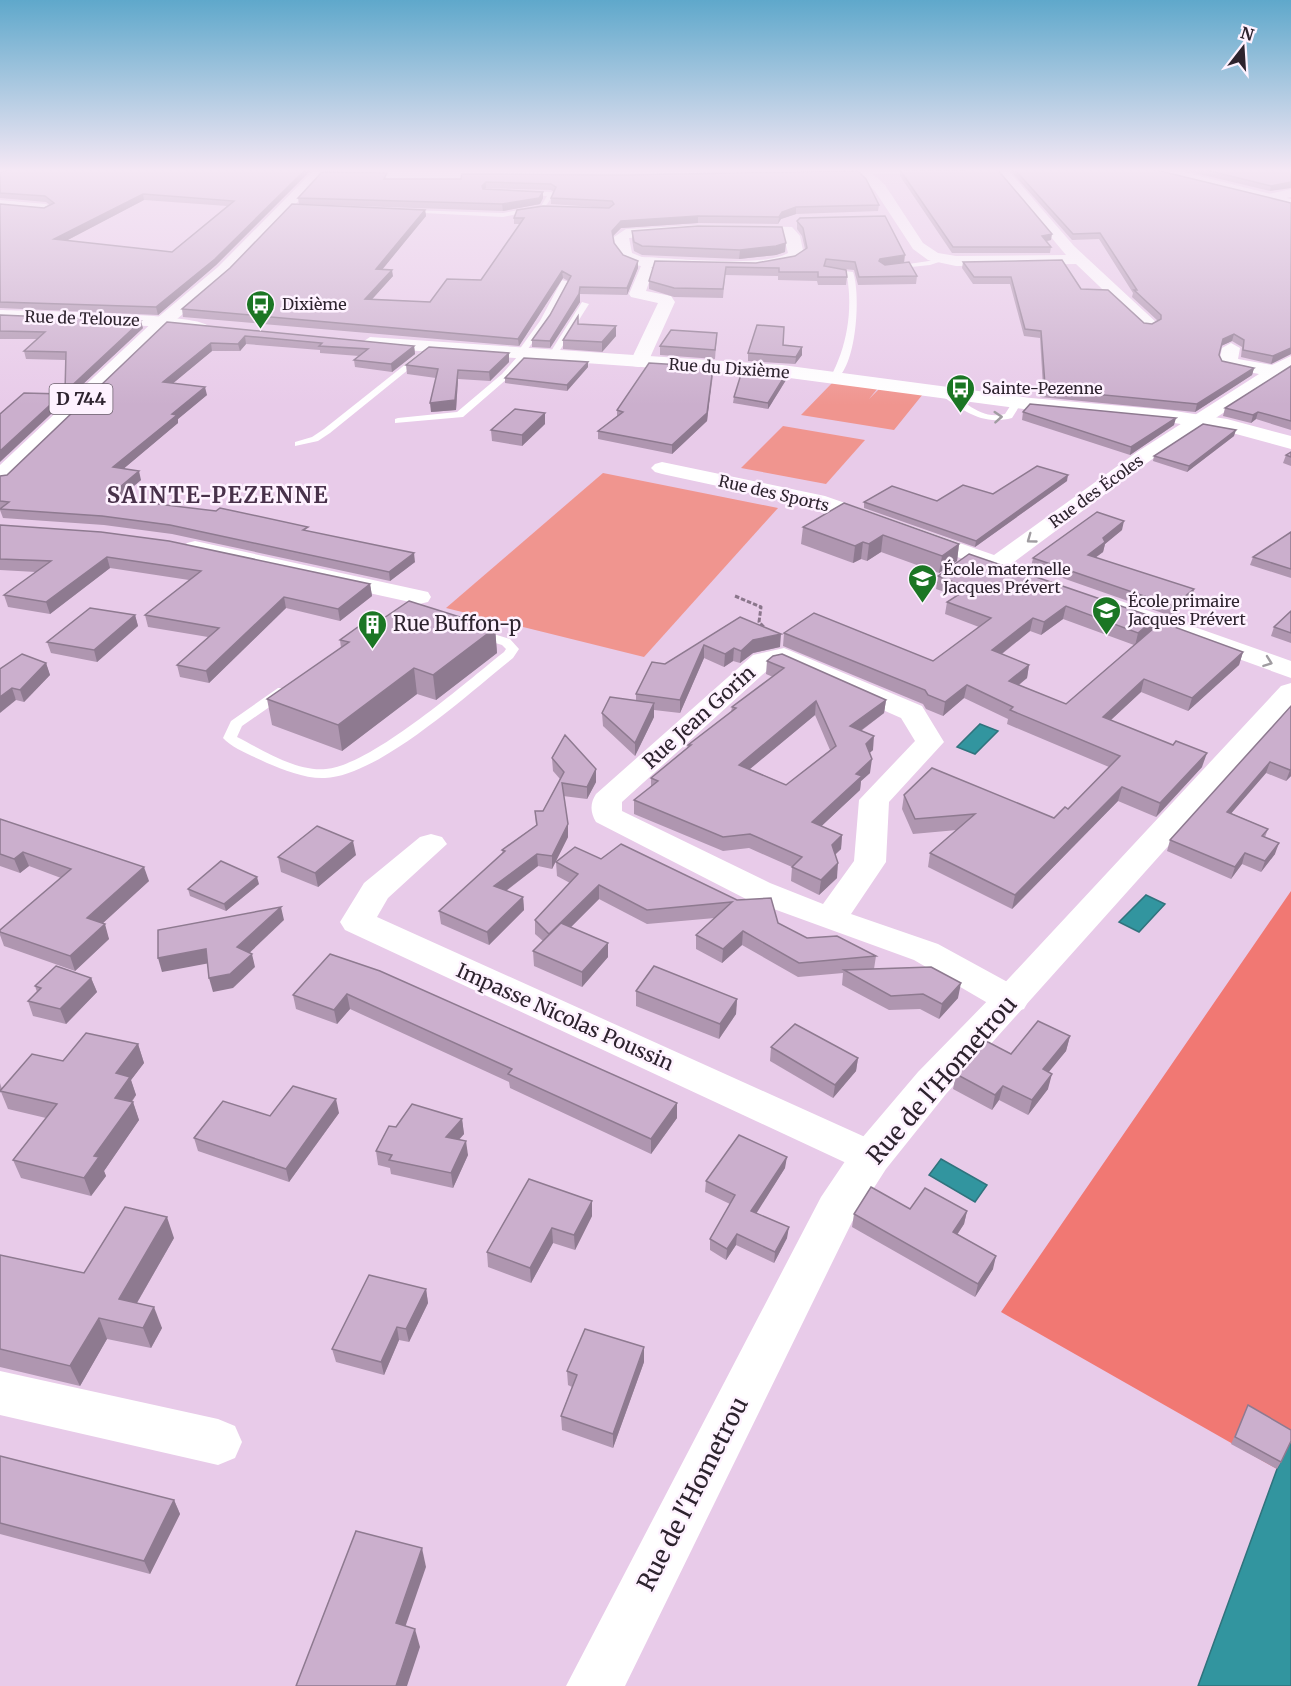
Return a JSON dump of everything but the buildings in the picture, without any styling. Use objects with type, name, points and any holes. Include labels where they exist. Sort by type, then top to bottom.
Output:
[{"type":"street","name":"D 744","points":[[0,477],[163,322],[249,248]]},
{"type":"street","points":[[623,248],[624,255],[633,261],[759,264],[794,259],[795,248]]},
{"type":"street","points":[[921,248],[939,259],[956,261],[1079,259]]},
{"type":"street","points":[[1069,248],[1149,324]]},
{"type":"street","points":[[639,362],[667,303],[665,300],[637,294],[645,270]]},
{"type":"street","name":"Rue de Telouze","points":[[0,315],[163,322]]},
{"type":"street","points":[[163,322],[222,329]]},
{"type":"street","name":"Rue du Dixième","points":[[347,341],[771,370],[1017,402],[1198,420],[1227,425],[1291,444]]},
{"type":"street","points":[[1231,348],[1228,363],[1284,367]]},
{"type":"street","name":"Rue des Écoles","points":[[996,564],[1144,456],[1284,367]]},
{"type":"street","name":"Rue des Sports","points":[[662,468],[817,501],[1034,578]]},
{"type":"street","points":[[172,543],[410,604]]},
{"type":"street","points":[[1096,599],[1291,670]]},
{"type":"street","points":[[784,656],[912,712],[930,742],[874,800],[870,862],[830,919]]},
{"type":"street","name":"Rue Jean Gorin","points":[[784,656],[762,661],[607,800],[607,816],[758,891],[926,952],[1011,1000]]},
{"type":"street","name":"Rue de l'Hometrou","points":[[596,1686],[836,1210],[871,1157],[932,1083],[1011,1000],[1291,692]]},
{"type":"street","name":"Impasse Nicolas Poussin","points":[[431,844],[376,891],[357,922],[871,1157]]},
{"type":"street","points":[[0,1393],[218,1442]]},
{"type":"lane","points":[[884,269],[939,259]]},
{"type":"lane","points":[[828,271],[846,273],[851,278],[850,324],[842,362],[834,378]]},
{"type":"lane","points":[[398,421],[460,415],[509,372],[566,282]]},
{"type":"lane","points":[[552,356],[585,304]]},
{"type":"lane","points":[[298,444],[315,439],[327,431],[430,348]]},
{"type":"lane","points":[[294,683],[236,724],[230,738],[302,770],[324,774],[342,772],[369,760],[509,655],[513,649],[506,642],[464,630]]},
{"type":"path","points":[[735,596],[761,607],[759,622],[771,634],[784,656]]},
{"type":"shaded area","points":[[833,382],[878,388],[869,399],[880,388],[923,394],[894,430],[801,415]]},
{"type":"shaded area","points":[[783,426],[865,440],[826,484],[741,468]]},
{"type":"shaded area","points":[[603,473],[778,508],[644,657],[446,608]]},
{"type":"shaded area","points":[[980,724],[998,731],[975,754],[957,747]]},
{"type":"shaded area","points":[[1291,891],[1291,1686],[1198,1686],[1277,1469],[1001,1312]]},
{"type":"shaded area","points":[[1146,895],[1165,904],[1139,932],[1119,922]]},
{"type":"shaded area","points":[[941,1159],[987,1185],[975,1202],[929,1175]]},
{"type":"shaded area","points":[[1291,1439],[1291,1686],[1198,1686],[1277,1469]]},
{"type":"place","name":"Dixième","points":[[261,330]]},
{"type":"place","name":"Sainte-Pezenne","points":[[961,414]]},
{"type":"place","name":"École maternelle Jacques Prévert","points":[[922,604]]},
{"type":"place","name":"École primaire Jacques Prévert","points":[[1107,636]]},
{"type":"place","name":"Rue Buffon-p","points":[[372,650]]},
{"type":"district","name":"SAINTE-PEZENNE","points":[[218,495]]}]
